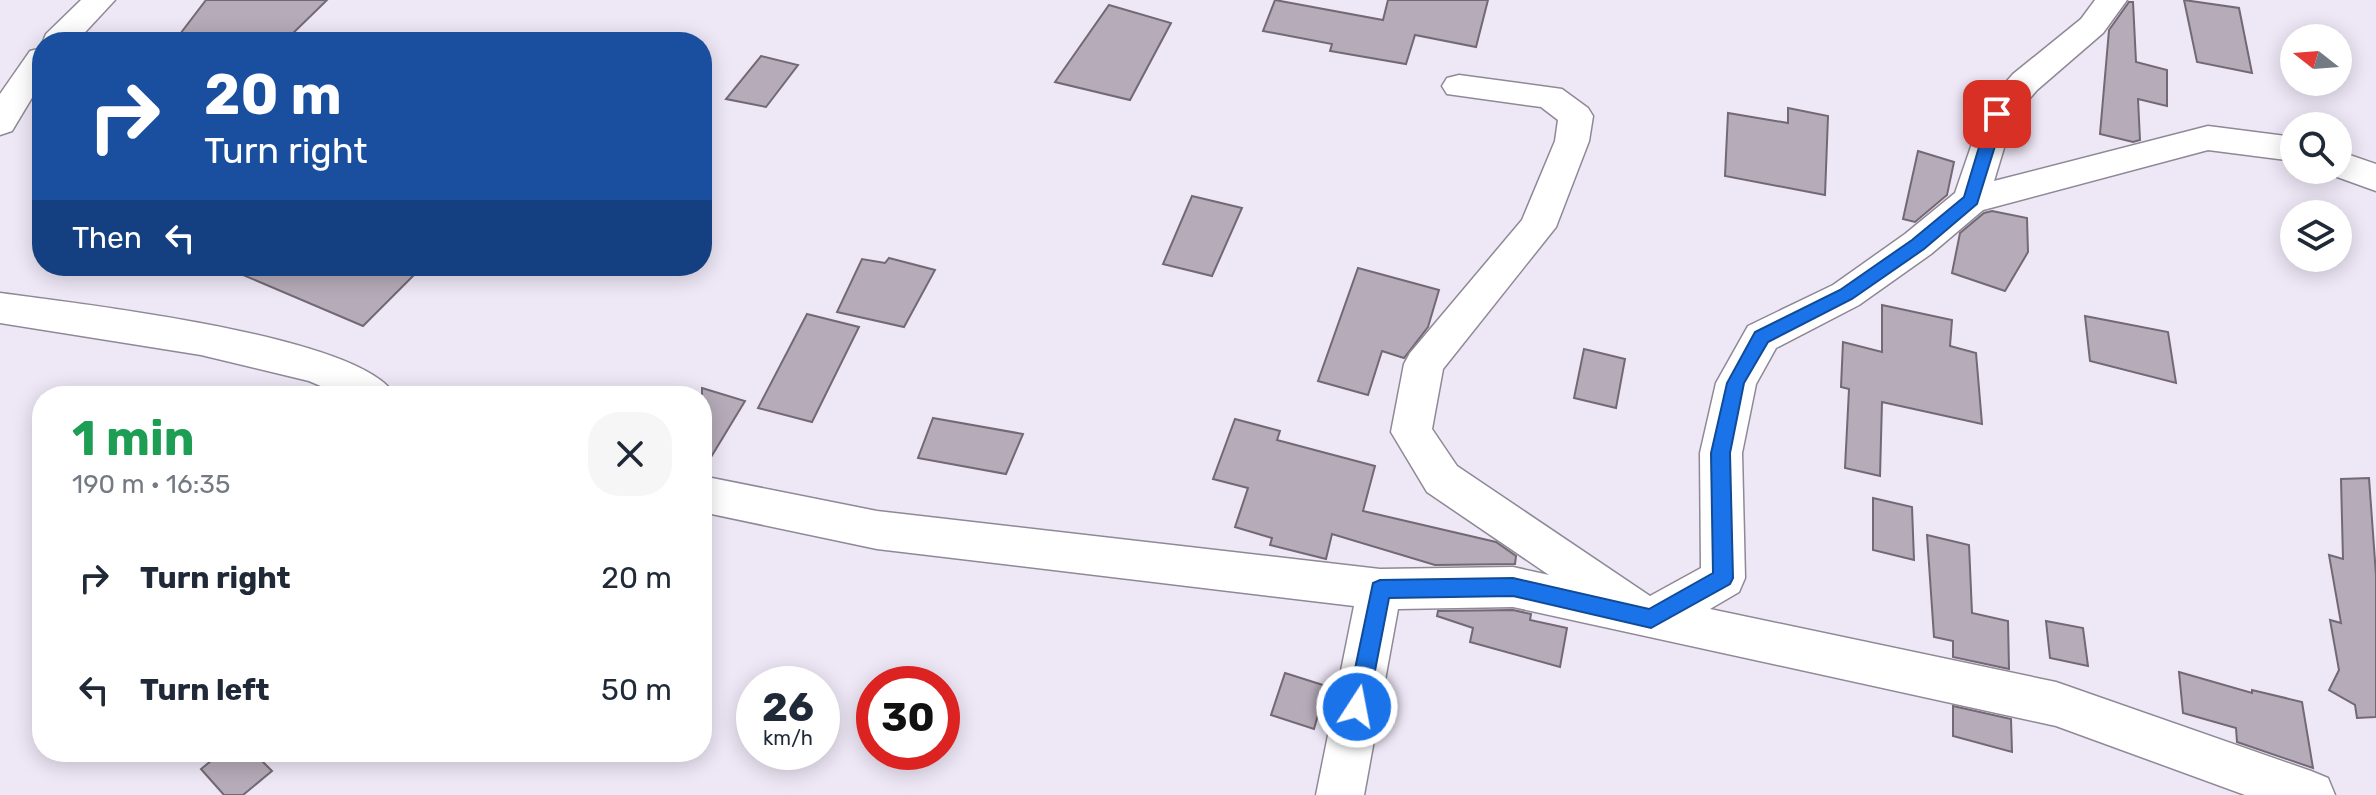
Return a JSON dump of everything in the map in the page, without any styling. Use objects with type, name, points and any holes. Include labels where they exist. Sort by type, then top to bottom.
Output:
[{"type":"street","points":[[67,32],[99,0]]},
{"type":"street","points":[[1971,200],[1997,114],[2025,82],[2092,26],[2111,0]]},
{"type":"street","points":[[0,123],[32,71]]},
{"type":"street","points":[[1459,86],[1550,97],[1576,116],[1572,141],[1538,227],[1424,364],[1411,432],[1442,479],[1651,619]]},
{"type":"street","points":[[1651,619],[1723,578],[1721,453],[1736,383],[1762,337],[1846,295],[1918,244],[1971,200],[2208,138],[2280,145]]},
{"type":"street","points":[[2352,169],[2376,178]]},
{"type":"street","points":[[0,308],[221,342],[324,368],[363,386]]},
{"type":"street","points":[[712,496],[877,530],[1380,589],[1513,587],[2056,704],[2311,795]]},
{"type":"street","points":[[1340,795],[1380,589]]},
{"type":"building","points":[[206,0],[327,0],[294,32],[182,32]]},
{"type":"building","points":[[1275,0],[1383,20],[1388,0],[1488,0],[1476,47],[1415,35],[1406,64],[1330,51],[1332,44],[1263,31]]},
{"type":"building","points":[[2184,0],[2239,8],[2252,73],[2197,62]]},
{"type":"building","points":[[2129,2],[2133,2],[2136,62],[2167,70],[2167,106],[2138,99],[2140,140],[2133,142],[2100,134],[2109,30]]},
{"type":"building","points":[[1109,5],[1171,23],[1130,100],[1055,82]]},
{"type":"building","points":[[761,56],[798,65],[766,107],[726,99]]},
{"type":"building","points":[[1788,108],[1828,116],[1825,195],[1725,176],[1728,113],[1788,123]]},
{"type":"building","points":[[1918,151],[1954,162],[1947,195],[1915,222],[1903,219]]},
{"type":"building","points":[[1192,196],[1242,208],[1212,276],[1163,264]]},
{"type":"building","points":[[1992,211],[2027,218],[2028,252],[2005,291],[1952,273],[1960,233],[1984,213]]},
{"type":"building","points":[[889,258],[935,270],[904,327],[837,312],[862,259],[885,263]]},
{"type":"building","points":[[1358,268],[1439,290],[1428,327],[1404,358],[1382,351],[1368,395],[1318,381]]},
{"type":"building","points":[[246,276],[413,276],[363,326]]},
{"type":"building","points":[[1882,305],[1952,320],[1950,346],[1976,353],[1982,424],[1882,402],[1880,476],[1845,468],[1849,389],[1841,387],[1843,342],[1882,352]]},
{"type":"building","points":[[807,314],[859,327],[812,422],[758,408]]},
{"type":"building","points":[[2085,316],[2168,332],[2176,383],[2090,361]]},
{"type":"building","points":[[1584,349],[1625,359],[1616,408],[1574,398]]},
{"type":"building","points":[[712,391],[745,401],[712,455]]},
{"type":"building","points":[[933,418],[1023,434],[1006,474],[918,458]]},
{"type":"building","points":[[1235,419],[1280,431],[1277,440],[1375,466],[1363,511],[1496,542],[1516,556],[1515,564],[1435,565],[1332,534],[1326,559],[1270,545],[1272,538],[1235,527],[1248,488],[1213,479]]},
{"type":"building","points":[[2369,478],[2376,575],[2376,717],[2357,718],[2355,705],[2329,690],[2339,670],[2330,620],[2341,623],[2329,555],[2343,559],[2341,479]]},
{"type":"building","points":[[1873,498],[1912,507],[1914,560],[1873,550]]},
{"type":"building","points":[[1927,535],[1969,545],[1972,613],[2008,621],[2009,669],[1953,657],[1953,641],[1934,637]]},
{"type":"building","points":[[1513,610],[1531,614],[1530,620],[1567,628],[1560,667],[1470,642],[1473,628],[1437,616],[1438,611]]},
{"type":"building","points":[[2046,621],[2083,628],[2088,666],[2050,658]]},
{"type":"building","points":[[2179,672],[2252,693],[2252,690],[2302,702],[2313,768],[2237,742],[2236,728],[2183,713]]},
{"type":"building","points":[[1285,673],[1326,686],[1314,729],[1271,715]]},
{"type":"building","points":[[1953,706],[2011,719],[2012,752],[1953,736]]},
{"type":"building","points":[[210,762],[263,762],[272,771],[243,795],[224,795],[201,769]]},
{"type":"route","points":[[1357,707],[1380,589],[1513,587],[1651,619],[1723,578],[1721,453],[1736,383],[1762,337],[1846,295],[1918,244],[1971,200],[1997,114]]}]
